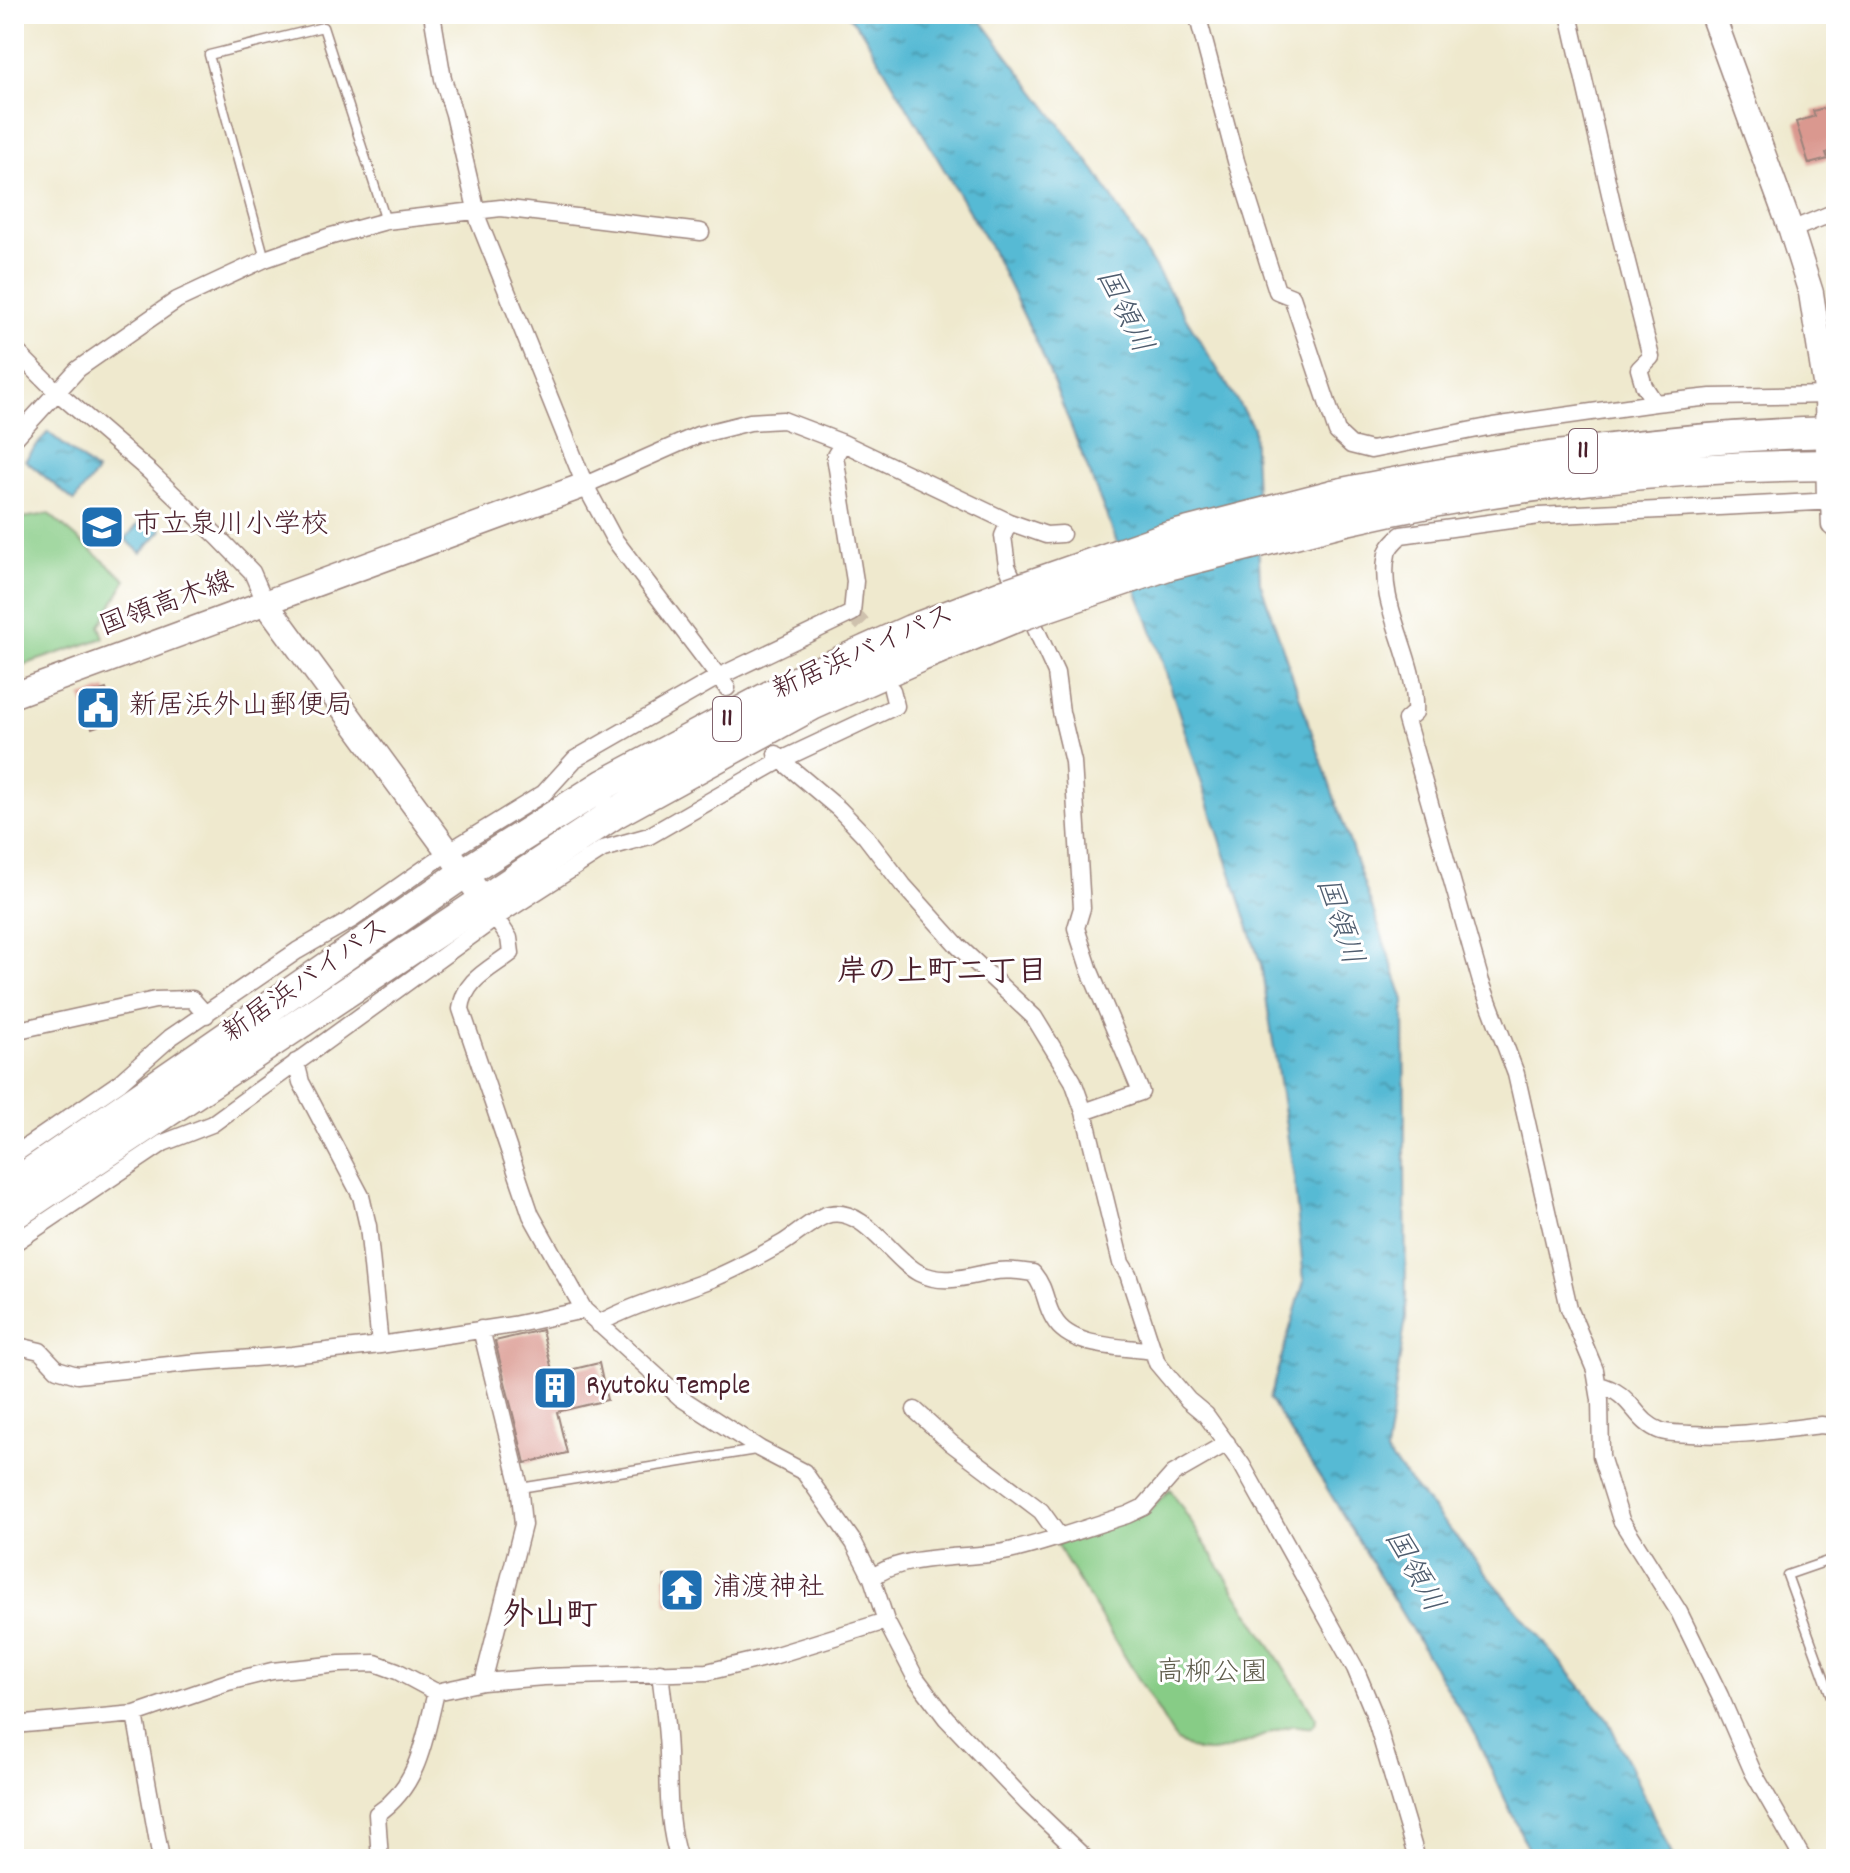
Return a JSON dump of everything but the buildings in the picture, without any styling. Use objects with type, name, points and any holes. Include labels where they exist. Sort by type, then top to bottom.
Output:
[{"type":"highway","name":"新居浜バイパス","points":[[1337,508],[1450,471],[1560,453],[1702,437],[1832,432]]},
{"type":"highway","name":"新居浜バイパス","points":[[14,1214],[490,908],[615,813],[812,705],[919,657],[1009,606],[1162,539],[1337,508],[1691,472],[1832,465]]},
{"type":"highway","name":"新居浜バイパス","points":[[14,1184],[456,863],[802,679],[911,630],[1009,606]]},
{"type":"main road","points":[[1712,14],[1811,293],[1832,396],[1832,501]]},
{"type":"main road","points":[[265,602],[585,485]]},
{"type":"main road","name":"国領高木線","points":[[14,695],[265,602],[490,908]]},
{"type":"street","points":[[432,14],[443,79],[476,210],[585,485],[614,539],[722,683]]},
{"type":"street","points":[[1197,14],[1236,161],[1277,291],[1292,297],[1337,432],[1351,445],[1371,450],[1493,426],[1711,397],[1832,396]]},
{"type":"street","points":[[1569,14],[1651,357],[1639,369],[1644,386],[1655,403]]},
{"type":"street","points":[[14,439],[56,391],[89,361],[177,300],[265,259],[328,237],[386,221],[501,208],[701,232]]},
{"type":"street","points":[[1791,230],[1833,213],[1836,216]]},
{"type":"street","points":[[14,349],[56,391],[149,471],[218,537],[252,572],[265,602]]},
{"type":"street","points":[[585,485],[698,435],[750,422],[783,420],[843,443],[1009,522],[1046,535],[1062,534]]},
{"type":"street","points":[[14,1155],[119,1083],[171,1037],[297,951],[456,863],[544,793],[575,759],[852,613],[855,581],[835,456],[843,443]]},
{"type":"street","points":[[1803,1859],[1753,1772],[1679,1612],[1621,1520],[1601,1456],[1595,1370],[1569,1308],[1516,1074],[1481,982],[1406,720],[1415,712],[1416,690],[1385,584],[1387,551],[1401,535],[1539,516],[1832,501],[1830,526],[1836,531]]},
{"type":"street","points":[[1009,522],[1003,536],[1007,566],[1056,673],[1061,712],[1073,762],[1082,908],[1076,928],[1141,1092],[1084,1112]]},
{"type":"street","points":[[14,1243],[163,1143],[212,1124],[296,1062],[490,908],[603,849],[649,836],[779,757],[896,706],[892,690]]},
{"type":"street","points":[[779,757],[839,809],[958,946],[1034,1017],[1073,1081],[1084,1112],[1121,1263],[1128,1274],[1157,1363],[1173,1384],[1206,1415],[1227,1443],[1258,1492],[1355,1668],[1373,1711],[1417,1859]]},
{"type":"street","points":[[490,908],[509,938],[511,953],[467,986],[461,1009],[531,1215],[584,1310],[681,1398],[760,1449],[804,1472],[854,1543],[872,1578],[886,1621],[915,1677],[946,1718],[1027,1803],[1086,1859]]},
{"type":"street","points":[[14,1031],[155,1000],[192,999],[206,1015]]},
{"type":"street","points":[[296,1062],[301,1082],[361,1196],[368,1226],[380,1345]]},
{"type":"street","points":[[598,1324],[622,1311],[715,1277],[784,1243],[828,1214],[846,1215],[875,1233],[917,1272],[936,1279],[961,1279],[993,1271],[1033,1273],[1043,1286],[1054,1320],[1076,1339],[1153,1351]]},
{"type":"street","points":[[14,1345],[40,1351],[57,1369],[77,1375],[380,1345],[584,1310]]},
{"type":"street","points":[[481,1329],[520,1488],[523,1525],[483,1682]]},
{"type":"street","points":[[1598,1385],[1611,1388],[1628,1400],[1647,1424],[1663,1432],[1723,1436],[1821,1425],[1836,1427]]},
{"type":"street","points":[[915,1410],[951,1443],[1041,1511],[1059,1536]]},
{"type":"street","points":[[872,1578],[884,1568],[969,1554],[1005,1552],[1144,1507],[1173,1474],[1227,1443]]},
{"type":"street","points":[[14,1725],[135,1714],[228,1682],[272,1671],[340,1664],[375,1663],[436,1692],[483,1682],[707,1672],[773,1656],[886,1621]]},
{"type":"street","points":[[660,1672],[667,1732],[672,1841],[679,1859]]},
{"type":"street","points":[[380,1859],[377,1814],[385,1809],[413,1774],[436,1692]]},
{"type":"street","points":[[135,1714],[161,1859]]},
{"type":"lane","points":[[265,259],[209,55],[323,27],[386,221]]},
{"type":"lane","points":[[520,1488],[760,1449]]},
{"type":"lane","points":[[1836,1558],[1787,1575],[1836,1710]]},
{"type":"green space","points":[[49,514],[126,580],[100,626],[104,638],[14,668],[14,519]]},
{"type":"green space","name":"高柳公園","points":[[1170,1489],[1316,1718],[1311,1727],[1292,1726],[1219,1751],[1190,1749],[1176,1740],[1056,1544],[1149,1512]]},
{"type":"water","name":"国領川","points":[[846,14],[976,14],[1097,173],[1253,427],[1260,582],[1404,1000],[1406,1317],[1386,1453],[1607,1718],[1674,1859],[1533,1859],[1476,1737],[1325,1485],[1269,1399],[1304,1281],[1294,1178],[1261,965],[1152,630],[1040,349],[993,252],[862,31]]},
{"type":"water","points":[[48,432],[97,472],[74,501],[25,460]]},
{"type":"water","points":[[146,515],[162,530],[141,553],[125,539]]},
{"type":"tunnel","points":[[852,613],[864,626],[875,652]]},
{"type":"place","name":"市立泉川小学校","points":[[102,527]]},
{"type":"place","name":"新居浜外山郵便局","points":[[98,708]]},
{"type":"place","name":"Ryutoku Temple","points":[[555,1388]]},
{"type":"place","name":"浦渡神社","points":[[682,1590]]},
{"type":"district","name":"岸の上町二丁目","points":[[942,974]]},
{"type":"district","name":"外山町","points":[[550,1618]]}]
